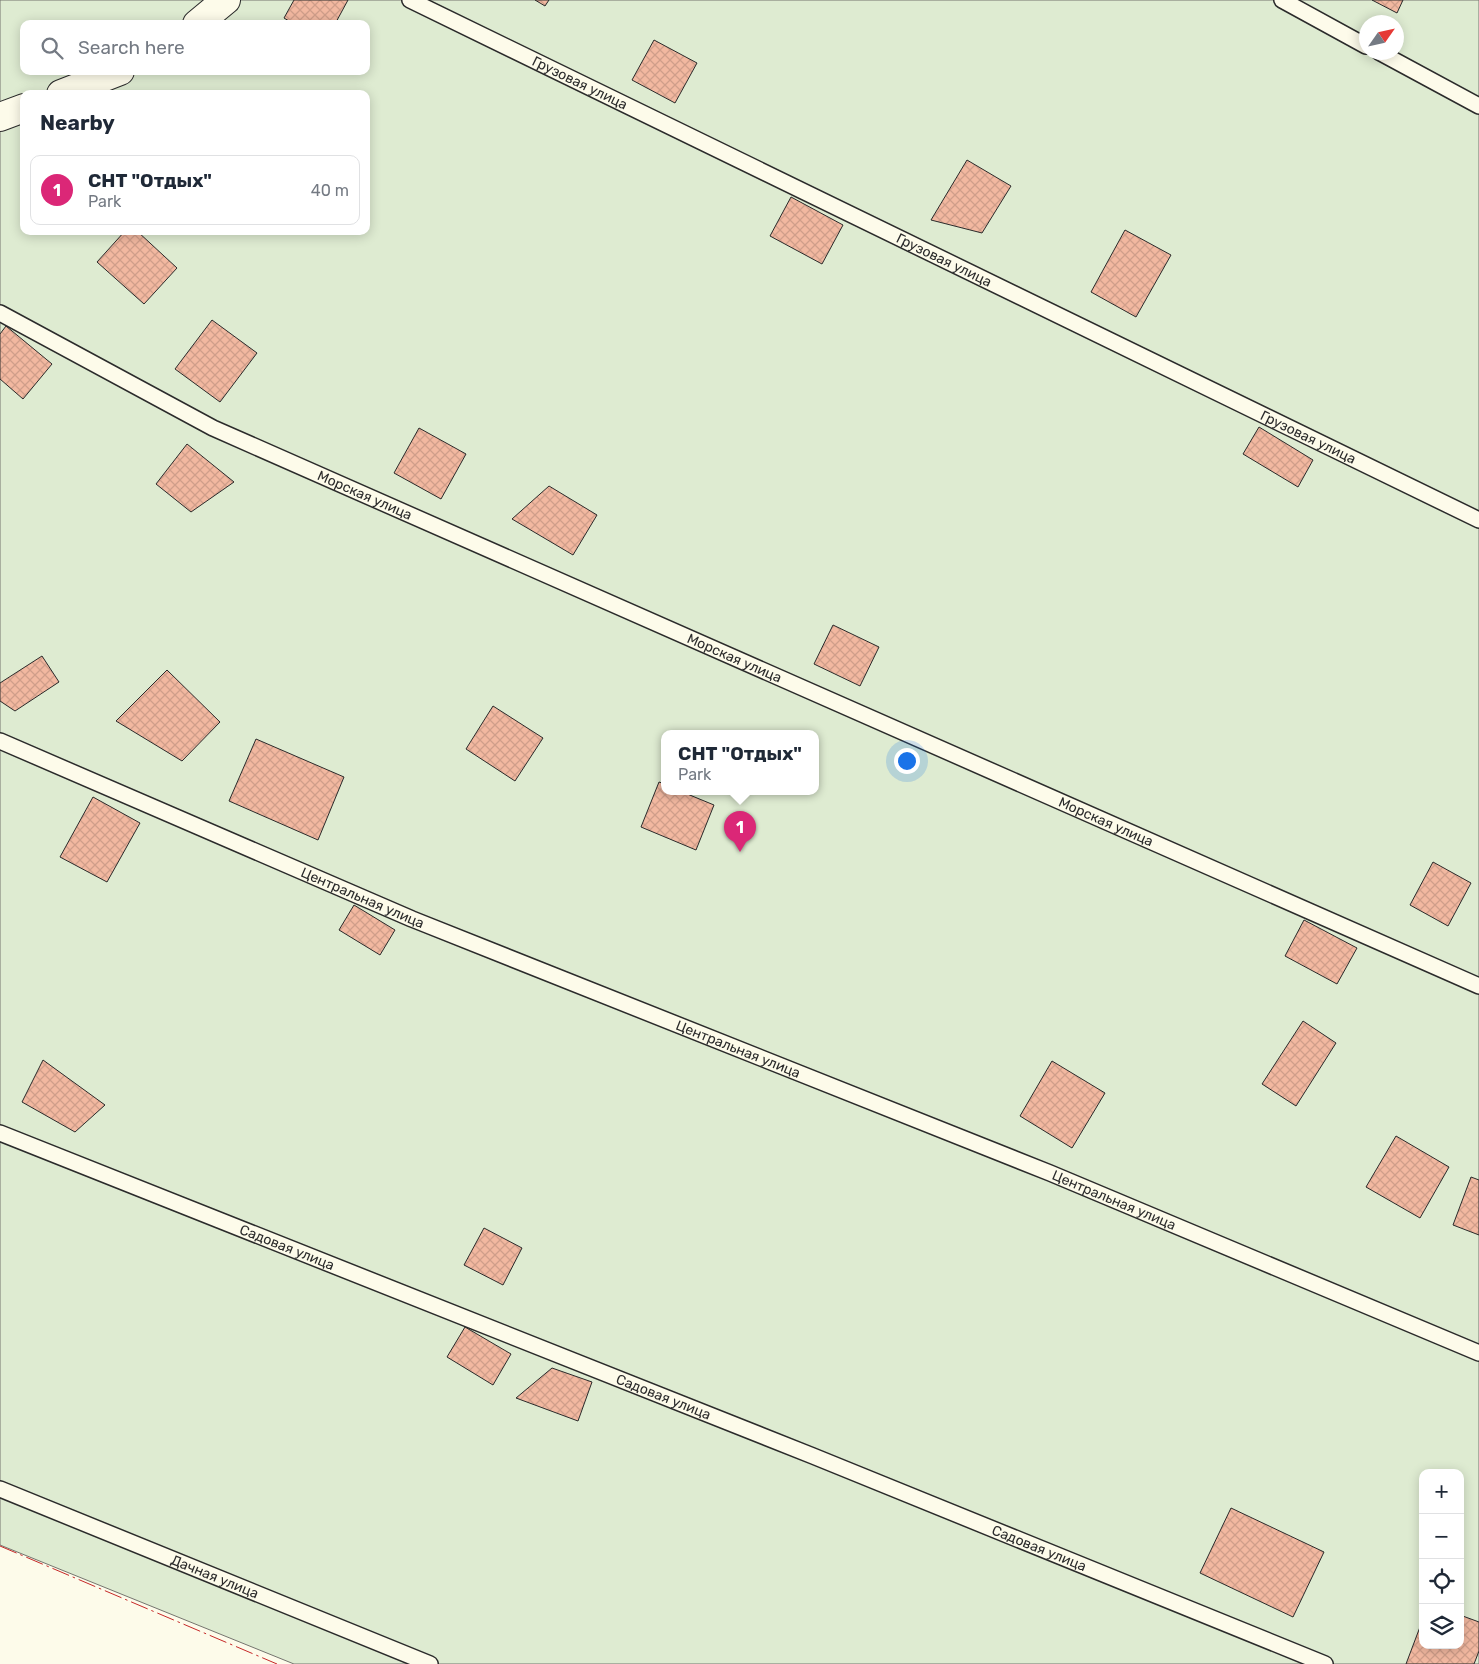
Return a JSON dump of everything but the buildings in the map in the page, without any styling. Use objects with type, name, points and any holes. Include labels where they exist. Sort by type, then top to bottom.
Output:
[{"type":"street","points":[[202,20],[226,0]]},
{"type":"street","points":[[71,90],[110,75]]},
{"type":"street","points":[[0,117],[20,110]]},
{"type":"lane","name":"Грузовая улица","points":[[410,0],[1479,520]]},
{"type":"lane","points":[[1282,0],[1359,42]]},
{"type":"lane","points":[[1394,60],[1479,106]]},
{"type":"lane","name":"Морская улица","points":[[0,313],[213,428],[1479,986]]},
{"type":"lane","name":"Центральная улица","points":[[0,741],[412,919],[1050,1173],[1479,1353]]},
{"type":"lane","name":"Садовая улица","points":[[0,1133],[804,1452],[1325,1664]]},
{"type":"lane","name":"Дачная улица","points":[[0,1488],[430,1664]]},
{"type":"green space","points":[[0,0],[1479,0],[1479,1664],[294,1664],[0,1545]]},
{"type":"power","points":[[0,1546],[277,1664]]},
{"type":"place","name":"СНТ \"Отдых\"","points":[[740,852]]}]
